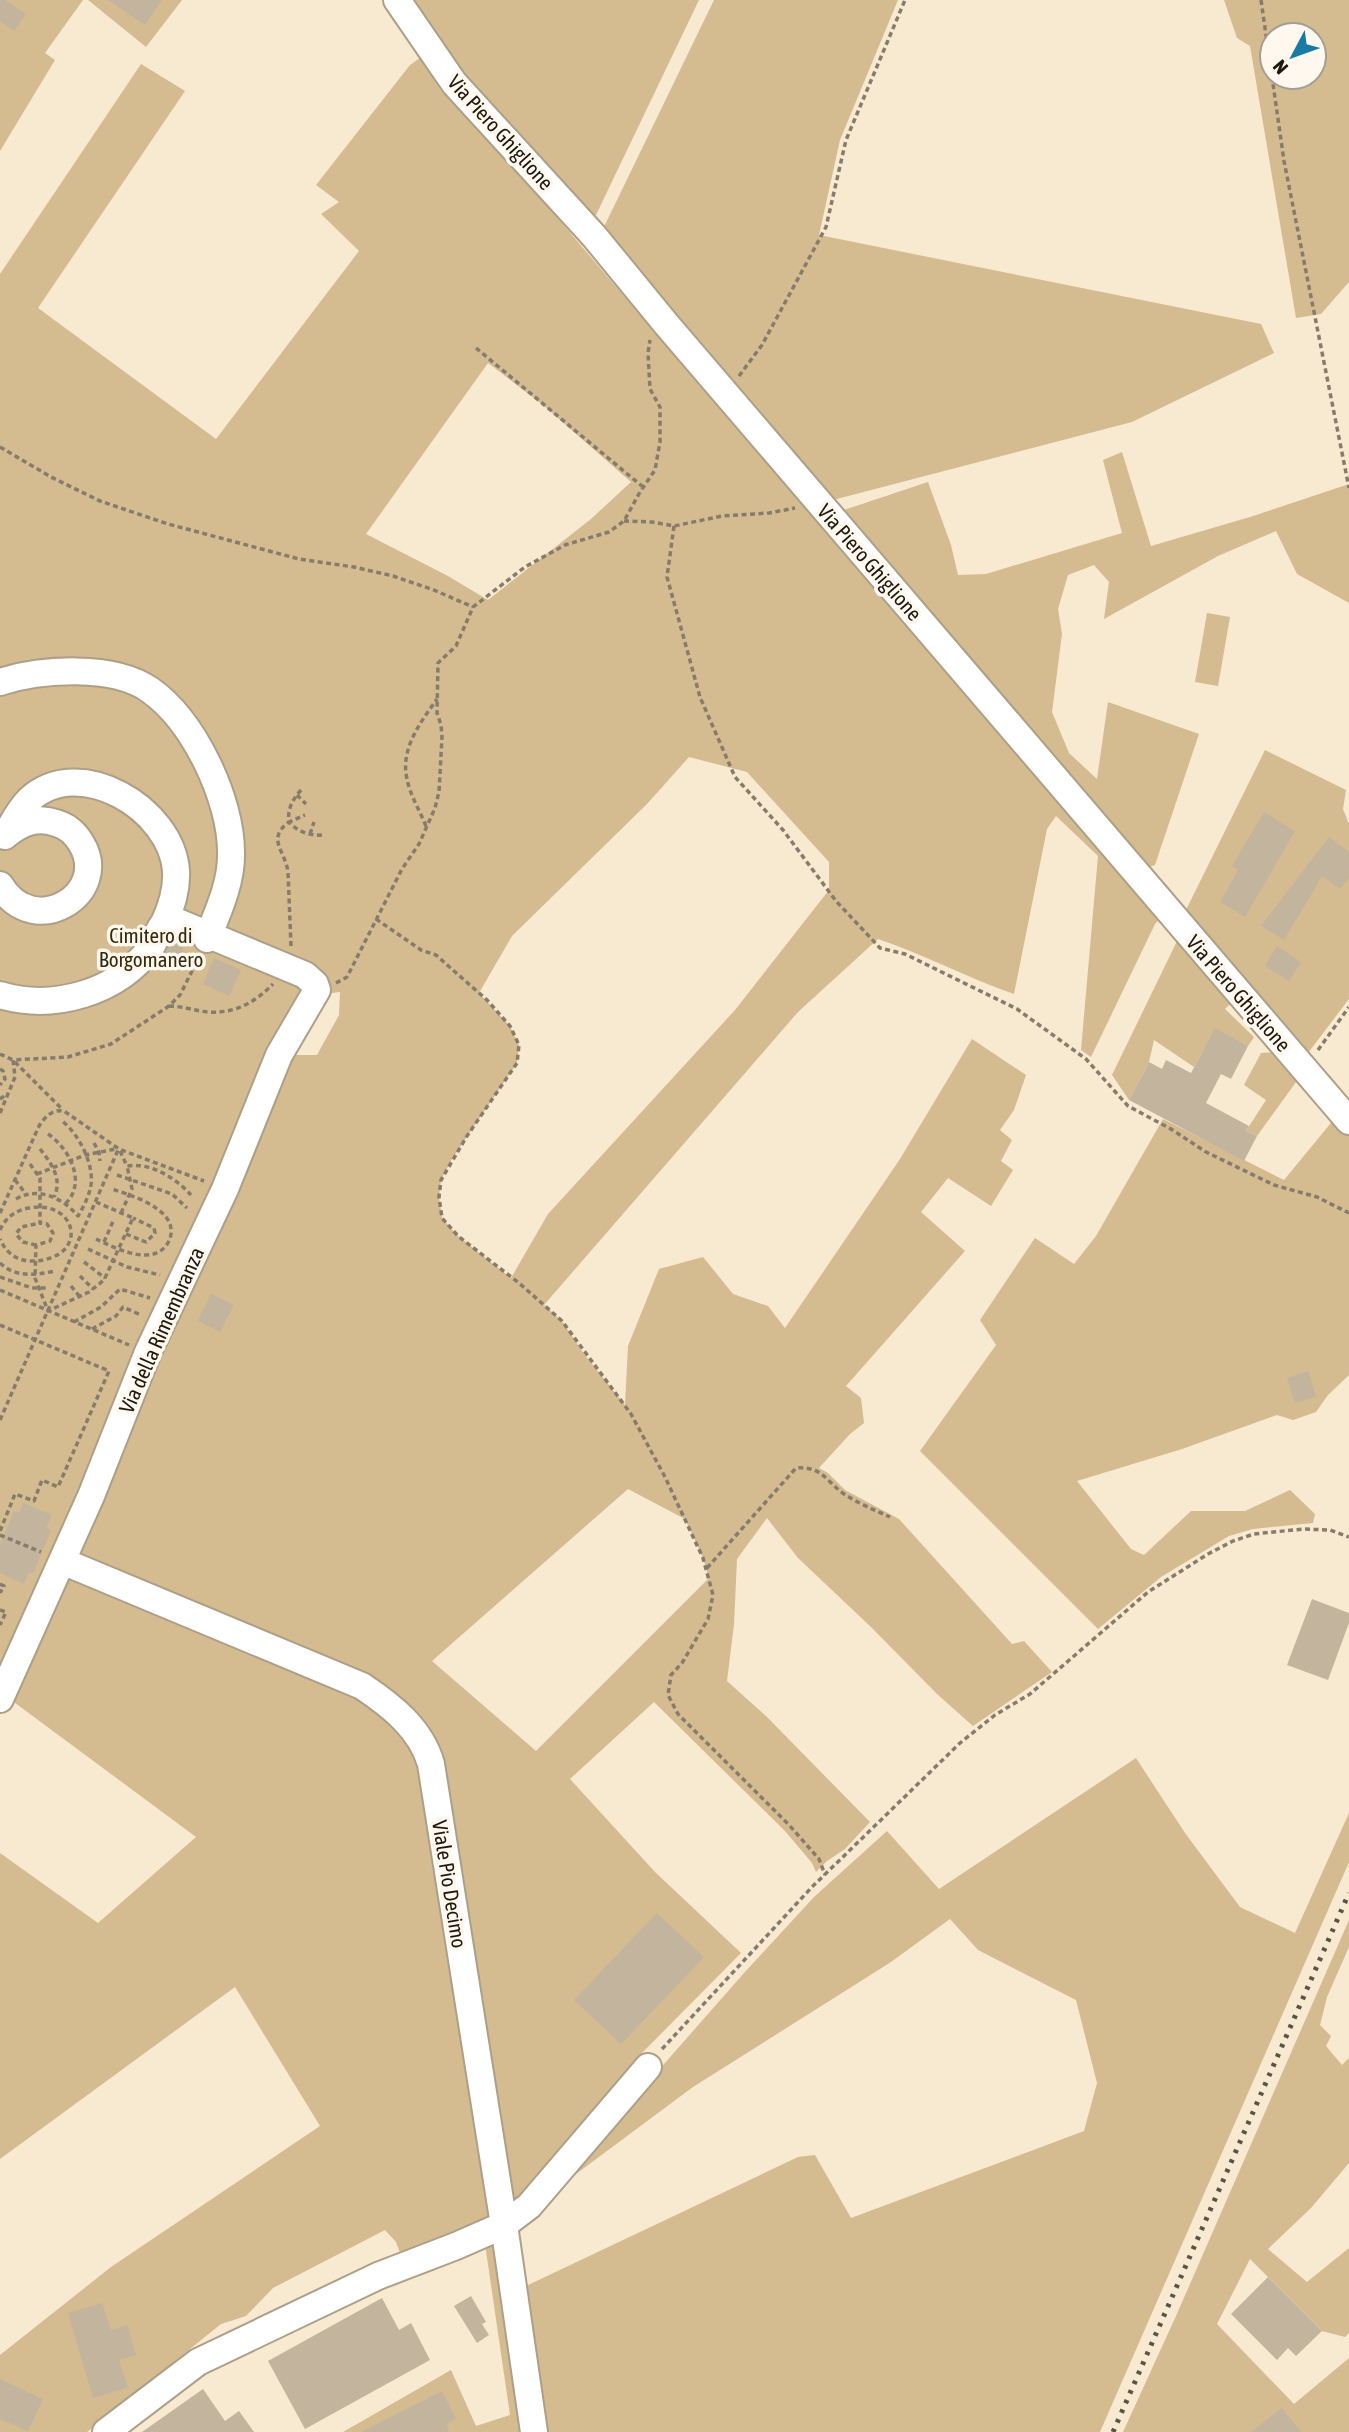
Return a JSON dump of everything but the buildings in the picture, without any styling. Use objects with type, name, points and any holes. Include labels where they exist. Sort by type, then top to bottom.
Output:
[{"type":"street","name":"Via Piero Ghiglione","points":[[397,0],[454,83],[594,236],[723,391],[1349,1121]]},
{"type":"street","points":[[0,682],[40,672],[90,673],[114,677],[150,690],[174,713],[211,772],[223,802],[229,829],[232,854],[227,882],[208,936]]},
{"type":"street","points":[[0,995],[16,1000],[56,1001],[110,983],[153,944],[173,898],[176,868],[164,838],[152,821],[137,805],[99,785],[78,782],[46,789],[31,798],[18,812],[3,841]]},
{"type":"street","points":[[0,885],[6,896],[18,905],[45,912],[71,901],[86,877],[88,863],[76,835],[63,825],[48,820],[32,820],[17,826],[3,841]]},
{"type":"street","points":[[164,923],[173,920],[292,969],[315,984],[315,995]]},
{"type":"street","name":"Via della Rimembranza","points":[[0,1699],[91,1496],[148,1352],[225,1189],[279,1055],[315,995]]},
{"type":"street","name":"Viale Pio Decimo","points":[[62,1562],[362,1686],[400,1715],[427,1750],[504,2225],[534,2432]]},
{"type":"street","points":[[106,2432],[198,2362],[378,2276],[504,2225],[529,2206],[648,2067]]},
{"type":"path","points":[[723,391],[745,369],[762,345],[826,227],[846,140],[905,0]]},
{"type":"path","points":[[1261,0],[1284,162],[1349,488]]},
{"type":"path","points":[[315,995],[347,977],[402,869],[427,828],[439,792],[442,737],[437,699],[438,663],[456,646],[473,607],[524,567],[565,545],[609,532],[624,521],[655,470],[660,442],[660,407],[650,388],[648,354],[656,310]]},
{"type":"path","points":[[476,348],[643,487]]},
{"type":"path","points":[[0,447],[51,477],[100,501],[168,524],[299,559],[393,576],[473,607]]},
{"type":"path","points":[[624,521],[674,526],[722,516],[823,507]]},
{"type":"path","points":[[674,526],[667,577],[700,697],[735,778],[783,830],[836,901],[880,948],[905,954],[1017,1009],[1086,1059],[1128,1106],[1206,1152],[1274,1185],[1317,1197],[1349,1213]]},
{"type":"path","points":[[427,828],[407,781],[404,759],[416,729],[437,699]]},
{"type":"path","points":[[302,790],[289,810],[289,822],[295,828],[310,834],[323,835]]},
{"type":"path","points":[[297,795],[306,804]]},
{"type":"path","points":[[169,1006],[207,1012],[235,1009],[263,995],[292,969],[286,863],[279,848],[277,834],[289,822],[305,815]]},
{"type":"path","points":[[310,834],[314,822]]},
{"type":"path","points":[[376,919],[421,950],[436,956],[487,1000],[510,1026],[519,1045],[517,1063],[467,1136],[441,1180],[439,1197],[442,1218],[458,1236],[519,1283],[562,1321],[584,1354],[611,1385],[650,1446],[706,1568],[713,1595],[708,1619],[682,1663],[671,1675],[668,1695],[678,1714],[790,1826],[819,1859],[825,1875]]},
{"type":"path","points":[[0,1054],[13,1059],[49,1060],[90,1052],[111,1044],[169,1006],[180,995],[208,936]]},
{"type":"path","points":[[1304,1069],[1349,1007]]},
{"type":"path","points":[[0,1113],[15,1077],[13,1059]]},
{"type":"path","points":[[13,1059],[64,1111],[119,1149],[225,1189]]},
{"type":"path","points":[[0,1069],[5,1079],[0,1085]]},
{"type":"path","points":[[0,1099],[9,1093]]},
{"type":"path","points":[[0,1213],[42,1121],[54,1111],[64,1111]]},
{"type":"path","points":[[16,1199],[26,1194],[54,1197],[66,1203],[78,1216],[84,1206],[91,1179],[85,1155],[77,1137],[62,1121]]},
{"type":"path","points":[[48,1135],[58,1143],[75,1173],[75,1186],[66,1203]]},
{"type":"path","points":[[94,1143],[100,1161]]},
{"type":"path","points":[[40,1149],[53,1167],[57,1181],[54,1197]]},
{"type":"path","points":[[37,1174],[85,1155],[119,1149]]},
{"type":"path","points":[[119,1149],[131,1179],[130,1196],[121,1213]]},
{"type":"path","points":[[0,1420],[119,1149]]},
{"type":"path","points":[[30,1164],[40,1178],[40,1223]]},
{"type":"path","points":[[127,1166],[136,1164],[164,1174],[191,1195]]},
{"type":"path","points":[[117,1175],[172,1194],[187,1208]]},
{"type":"path","points":[[15,1180],[26,1194]]},
{"type":"path","points":[[96,1239],[132,1254],[151,1254],[164,1247],[171,1236],[168,1221],[161,1212],[112,1189]]},
{"type":"path","points":[[96,1202],[148,1224],[155,1233],[146,1242],[126,1234]]},
{"type":"path","points":[[84,1206],[92,1210]]},
{"type":"path","points":[[0,1230],[5,1221],[17,1212],[41,1207],[52,1208],[64,1216],[71,1233],[68,1246],[61,1254],[35,1261],[24,1261],[13,1255],[0,1239]]},
{"type":"path","points":[[48,1311],[80,1297],[105,1278],[133,1218]]},
{"type":"path","points":[[104,1242],[114,1219]]},
{"type":"path","points":[[40,1223],[51,1228],[53,1237],[45,1244],[36,1245],[23,1242],[16,1234],[21,1227],[40,1223]]},
{"type":"path","points":[[36,1245],[35,1274],[38,1289],[48,1311]]},
{"type":"path","points":[[88,1249],[139,1271],[162,1275]]},
{"type":"path","points":[[84,1262],[105,1278]]},
{"type":"path","points":[[0,1263],[6,1269],[22,1275],[55,1271]]},
{"type":"path","points":[[80,1276],[93,1289]]},
{"type":"path","points":[[0,1277],[38,1289],[47,1288]]},
{"type":"path","points":[[71,1286],[80,1297]]},
{"type":"path","points":[[74,1322],[101,1307],[120,1289],[151,1298]]},
{"type":"path","points":[[0,1290],[148,1352]]},
{"type":"path","points":[[92,1329],[116,1316],[123,1307],[144,1316]]},
{"type":"path","points":[[0,1325],[108,1371],[58,1487],[43,1480],[34,1501],[15,1494],[0,1533],[62,1562]]},
{"type":"path","points":[[706,1568],[796,1468],[809,1467],[826,1476],[842,1492],[890,1517]]},
{"type":"path","points":[[648,2067],[825,1875],[960,1743],[995,1715],[1030,1694],[1149,1592],[1208,1554],[1254,1534],[1330,1530],[1349,1537]]},
{"type":"path","points":[[0,1584],[4,1586],[0,1593]]},
{"type":"path","points":[[0,1610],[6,1612],[0,1625]]},
{"type":"green space","points":[[0,0],[83,0],[45,53],[55,60],[0,151]]},
{"type":"green space","points":[[88,0],[182,0],[146,47]]},
{"type":"green space","points":[[409,0],[699,0],[596,215],[587,214],[463,81]]},
{"type":"green space","points":[[714,0],[898,0],[840,140],[819,235],[1261,324],[1274,353],[1132,422],[825,502],[602,231]]},
{"type":"green space","points":[[1224,0],[1349,0],[1349,282],[1321,314],[1296,318],[1250,46],[1237,38]]},
{"type":"green space","name":"Cimitero di Borgomanero","points":[[420,58],[441,91],[474,120],[716,404],[1163,916],[1155,924],[1091,1057],[1081,1050],[1098,856],[1056,816],[1047,829],[1014,994],[878,939],[798,1012],[544,1305],[562,1321],[584,1354],[625,1405],[628,1346],[659,1269],[703,1257],[733,1294],[768,1306],[785,1328],[900,1159],[972,1039],[1026,1075],[1014,1110],[1000,1130],[1012,1140],[1001,1161],[1013,1170],[991,1206],[948,1178],[921,1212],[965,1251],[846,1386],[861,1398],[864,1423],[850,1434],[819,1468],[845,1490],[899,1519],[1012,1644],[1024,1641],[1052,1672],[973,1726],[798,1558],[767,1518],[737,1559],[734,1624],[727,1681],[766,1716],[870,1822],[845,1849],[816,1872],[812,1863],[785,1831],[654,1702],[570,1779],[655,1872],[741,1953],[640,2055],[526,2199],[405,2266],[396,2242],[385,2230],[273,2288],[246,2316],[221,2324],[87,2432],[0,2432],[0,2355],[111,2267],[320,2126],[235,1987],[0,2159],[0,1853],[98,1923],[196,1837],[3,1694],[0,1699],[0,274],[141,64],[185,91],[38,308],[216,439],[359,251],[321,214],[339,202],[316,185],[410,65]],"holes":[[[488,363],[543,405],[631,482],[591,519],[488,600],[366,534]],[[689,757],[747,772],[829,862],[829,890],[735,1010],[548,1214],[511,1278],[458,1236],[442,1218],[439,1197],[441,1180],[452,1159],[517,1063],[519,1045],[510,1026],[479,993],[512,936],[647,804]],[[340,992],[339,1015],[317,1055],[280,1055],[315,995]],[[628,1489],[685,1519],[709,1578],[536,1751],[432,1661]]]},
{"type":"green space","points":[[1122,452],[1151,546],[1349,484],[1349,603],[1297,574],[1276,531],[1218,556],[1104,619],[1109,582],[1094,565],[1068,575],[1058,609],[1062,634],[1052,712],[1069,753],[1097,779],[1108,702],[1199,734],[1155,865],[1143,869],[835,513],[928,482],[951,545],[958,575],[986,574],[1122,533],[1103,460]]},
{"type":"green space","points":[[1207,613],[1230,617],[1218,686],[1195,682]]},
{"type":"green space","points":[[1265,750],[1346,790],[1343,809],[1349,824],[1349,999],[1305,1057],[1184,914]]},
{"type":"green space","points":[[1179,937],[1234,1000],[1225,1009],[1254,1037],[1248,1046],[1215,1029],[1194,1067],[1154,1040],[1149,1062],[1129,1100],[1112,1075]]},
{"type":"green space","points":[[1275,1052],[1299,1078],[1257,1136],[1246,1131],[1266,1100],[1244,1085],[1261,1053]]},
{"type":"green space","points":[[1335,1118],[1349,1135],[1349,1375],[1328,1395],[1316,1412],[1293,1420],[1277,1415],[1182,1449],[1077,1481],[1131,1549],[1144,1555],[1191,1511],[1245,1511],[1290,1490],[1315,1514],[1313,1523],[1253,1529],[1229,1536],[1161,1577],[1098,1629],[920,1451],[996,1345],[980,1320],[1035,1238],[1074,1264],[1096,1236],[1163,1119],[1284,1180]]},
{"type":"green space","points":[[1136,1758],[1185,1833],[1240,1907],[1295,1933],[1349,1813],[1349,1862],[1100,2432],[343,2432],[451,2370],[476,2426],[510,2415],[485,2244],[515,2232],[526,2286],[798,2157],[815,2155],[851,2218],[1084,2131],[1097,2083],[1076,2000],[978,1950],[950,1919],[891,1962],[693,2087],[576,2174],[650,2080],[744,1973],[814,1897],[887,1831],[939,1889]]},
{"type":"green space","points":[[1349,1920],[1349,1947],[1327,1997],[1320,2025],[1331,2036],[1326,2046],[1342,2065],[1349,2058],[1349,2163],[1311,2208],[1268,2249],[1307,2282],[1349,2248],[1349,2333],[1345,2337],[1322,2331],[1250,2259],[1217,2324],[1294,2404],[1349,2358],[1349,2432],[1123,2432],[1176,2316]]},
{"type":"railway","points":[[1113,2432],[1349,1893]]}]
